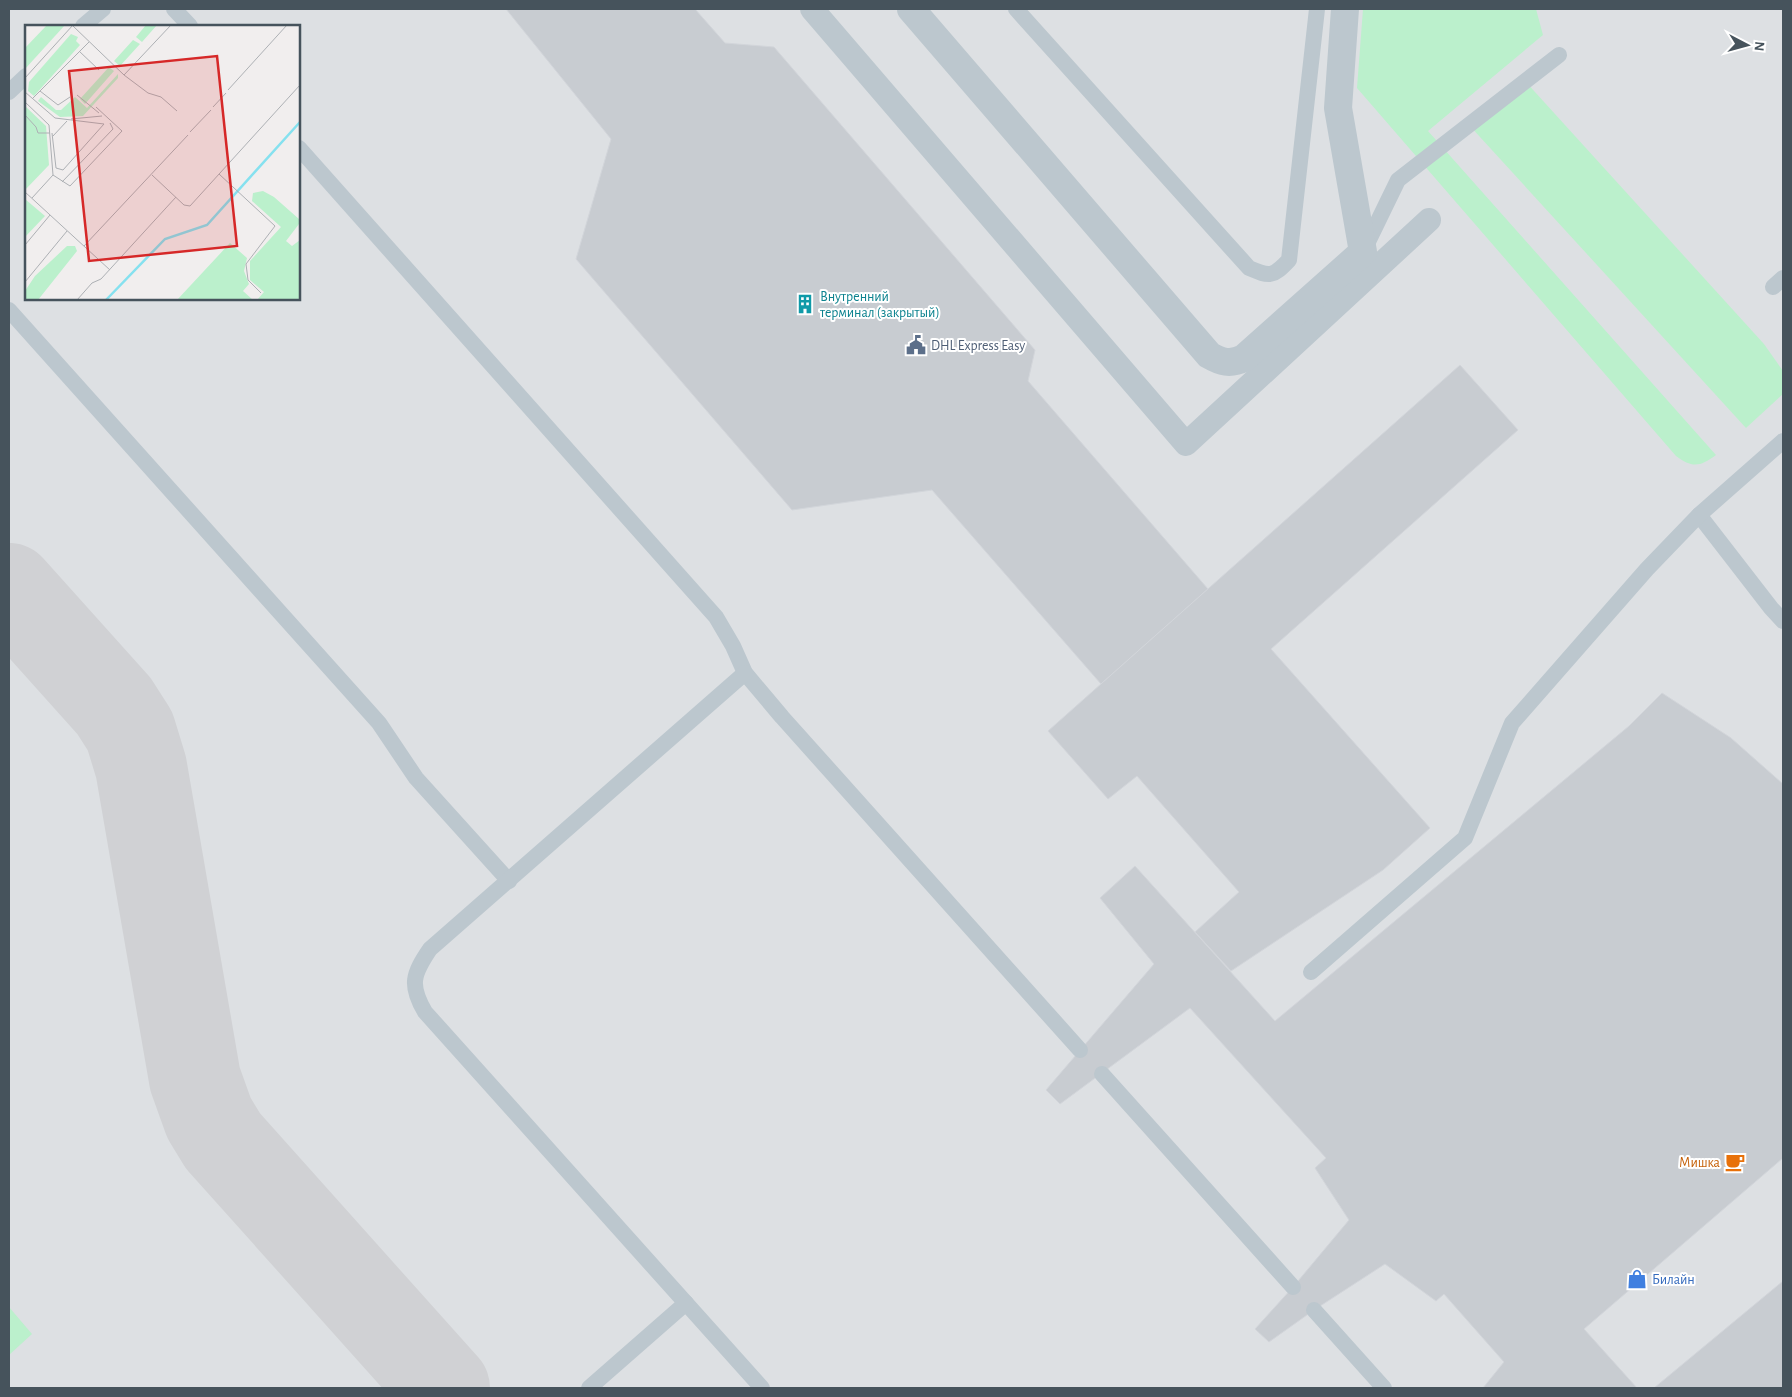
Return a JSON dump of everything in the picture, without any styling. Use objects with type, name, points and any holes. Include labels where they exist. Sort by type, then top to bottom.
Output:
[{"type":"street","points":[[812,9],[1186,444],[1429,220]]},
{"type":"street","points":[[911,9],[1209,355],[1221,362],[1235,362],[1244,358],[1363,252],[1338,108],[1345,9]]},
{"type":"lane","points":[[84,25],[103,9]]},
{"type":"lane","points":[[174,9],[189,25]]},
{"type":"lane","points":[[1016,9],[1249,268],[1267,276],[1278,272],[1289,260],[1317,9]]},
{"type":"lane","points":[[1363,252],[1398,180],[1559,56]]},
{"type":"lane","points":[[9,92],[25,77]]},
{"type":"lane","points":[[300,149],[716,617],[734,646],[745,673],[782,717],[1080,1050]]},
{"type":"lane","points":[[9,310],[379,722],[416,778],[509,881]]},
{"type":"lane","points":[[1310,972],[1466,838],[1512,723],[1647,569],[1699,515],[1783,441]]},
{"type":"lane","points":[[1699,515],[1783,621]]},
{"type":"lane","points":[[745,673],[430,949],[417,970],[415,985],[418,1000],[425,1012],[762,1388]]},
{"type":"lane","points":[[1102,1074],[1293,1287]]},
{"type":"lane","points":[[589,1388],[686,1304]]},
{"type":"lane","points":[[1314,1310],[1384,1388]]},
{"type":"shaded area","points":[[9,9],[1783,9],[1783,1388],[9,1388]]},
{"type":"green space","points":[[1363,9],[1536,9],[1543,35],[1428,131],[1716,455],[1701,464],[1687,463],[1676,456],[1357,88]]},
{"type":"green space","points":[[1525,81],[1764,344],[1783,371],[1783,394],[1746,428],[1469,125]]},
{"type":"green space","points":[[9,1307],[32,1334],[9,1355]]},
{"type":"building","name":"Внутренний терминал (закрытый)","points":[[506,9],[695,9],[725,43],[774,47],[1035,350],[1028,381],[1208,589],[1101,684],[932,490],[792,510],[576,259],[611,139]]},
{"type":"building","points":[[1460,365],[1518,430],[1271,649],[1430,828],[1383,870],[1231,971],[1195,932],[1239,892],[1137,776],[1108,799],[1048,731]]},
{"type":"building","points":[[1662,693],[1731,738],[1783,784],[1783,1158],[1584,1329],[1637,1388],[1483,1388],[1504,1362],[1444,1294],[1436,1301],[1385,1264],[1269,1342],[1255,1329],[1349,1220],[1315,1168],[1326,1158],[1190,1008],[1060,1104],[1046,1090],[1154,964],[1100,898],[1135,866],[1275,1021],[1629,726]]},
{"type":"building","points":[[1783,1281],[1783,1388],[1654,1388]]},
{"type":"taxiway","points":[[9,589],[114,706],[130,731],[141,767],[195,1079],[209,1118],[223,1141],[444,1388]]},
{"type":"place","name":"Внутренний терминал (закрытый)","points":[[805,304]]},
{"type":"place","name":"DHL Express Easy","points":[[916,345]]},
{"type":"place","name":"Мишка","points":[[1735,1162]]},
{"type":"place","name":"Билайн","points":[[1637,1279]]}]
